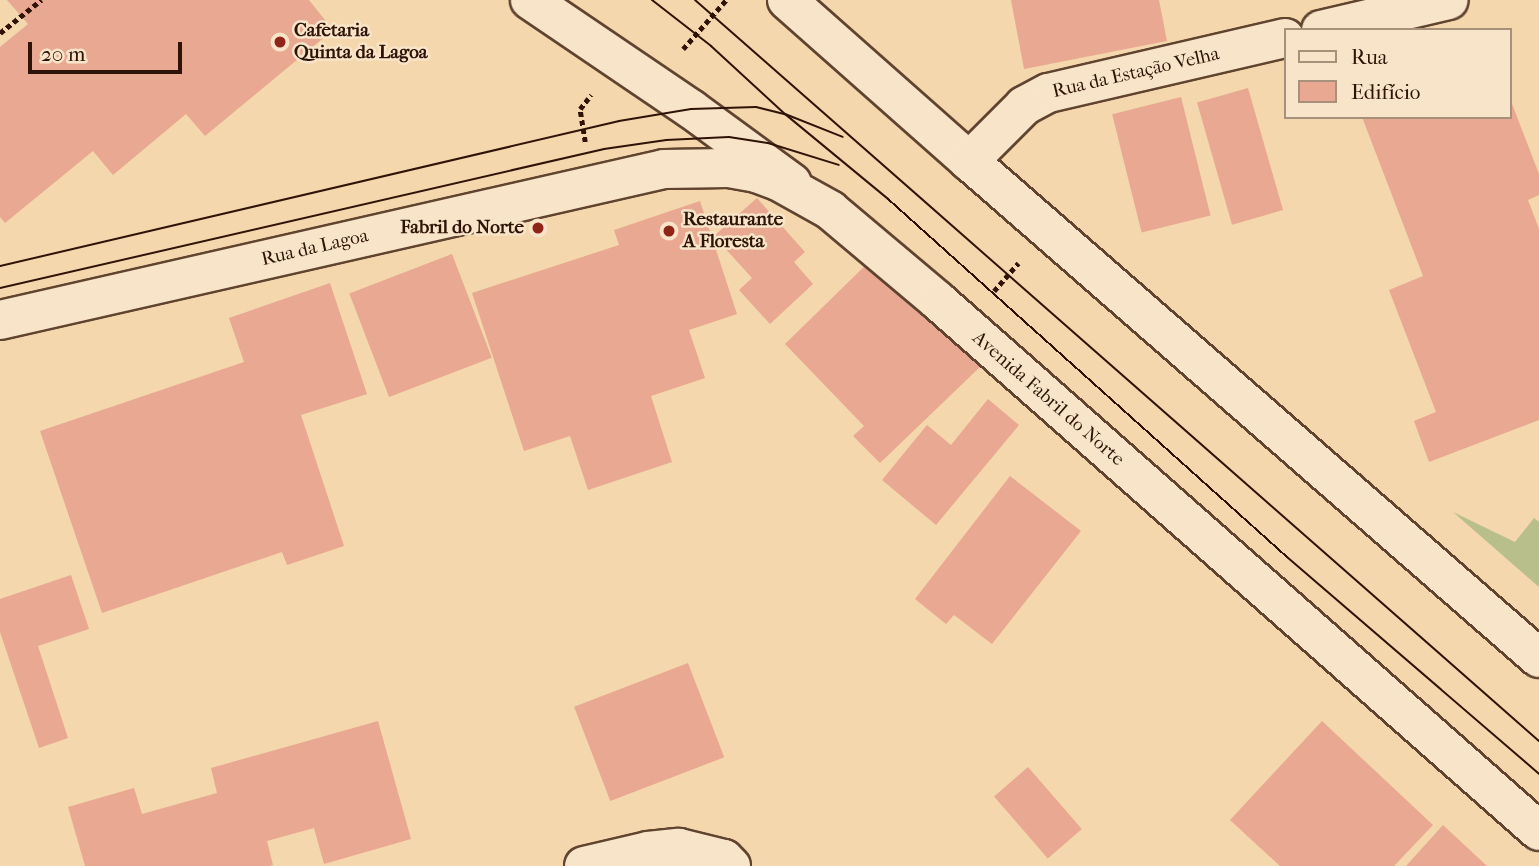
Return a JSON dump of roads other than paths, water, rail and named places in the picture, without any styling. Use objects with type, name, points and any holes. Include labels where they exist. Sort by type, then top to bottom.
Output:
[{"type":"street","name":"Avenida Fabril do Norte","points":[[530,0],[691,109],[830,210],[948,310],[1539,831]]},
{"type":"street","points":[[787,0],[1539,657]]},
{"type":"street","points":[[1330,28],[1449,0]]},
{"type":"street","name":"Rua da Estação Velha","points":[[969,161],[1024,106],[1048,93],[1284,38]]},
{"type":"street","name":"Rua da Lagoa","points":[[0,320],[664,169],[729,168],[756,173],[778,181],[830,210]]},
{"type":"street","points":[[584,866],[649,851],[679,848],[724,859],[731,866]]},
{"type":"tram line","points":[[652,0],[711,46],[785,114],[888,199],[1287,557],[1539,774]]},
{"type":"tram line","points":[[695,0],[1539,741]]},
{"type":"tram line","points":[[0,266],[619,121],[691,109],[756,107],[785,114],[843,137]]},
{"type":"tram line","points":[[0,288],[604,149],[666,140],[729,137],[768,143],[839,165]]},
{"type":"place","name":"Cafetaria Quinta da Lagoa","points":[[280,42]]},
{"type":"place","name":"Fabril do Norte","points":[[538,228]]},
{"type":"place","name":"Restaurante A Floresta","points":[[669,231]]}]
